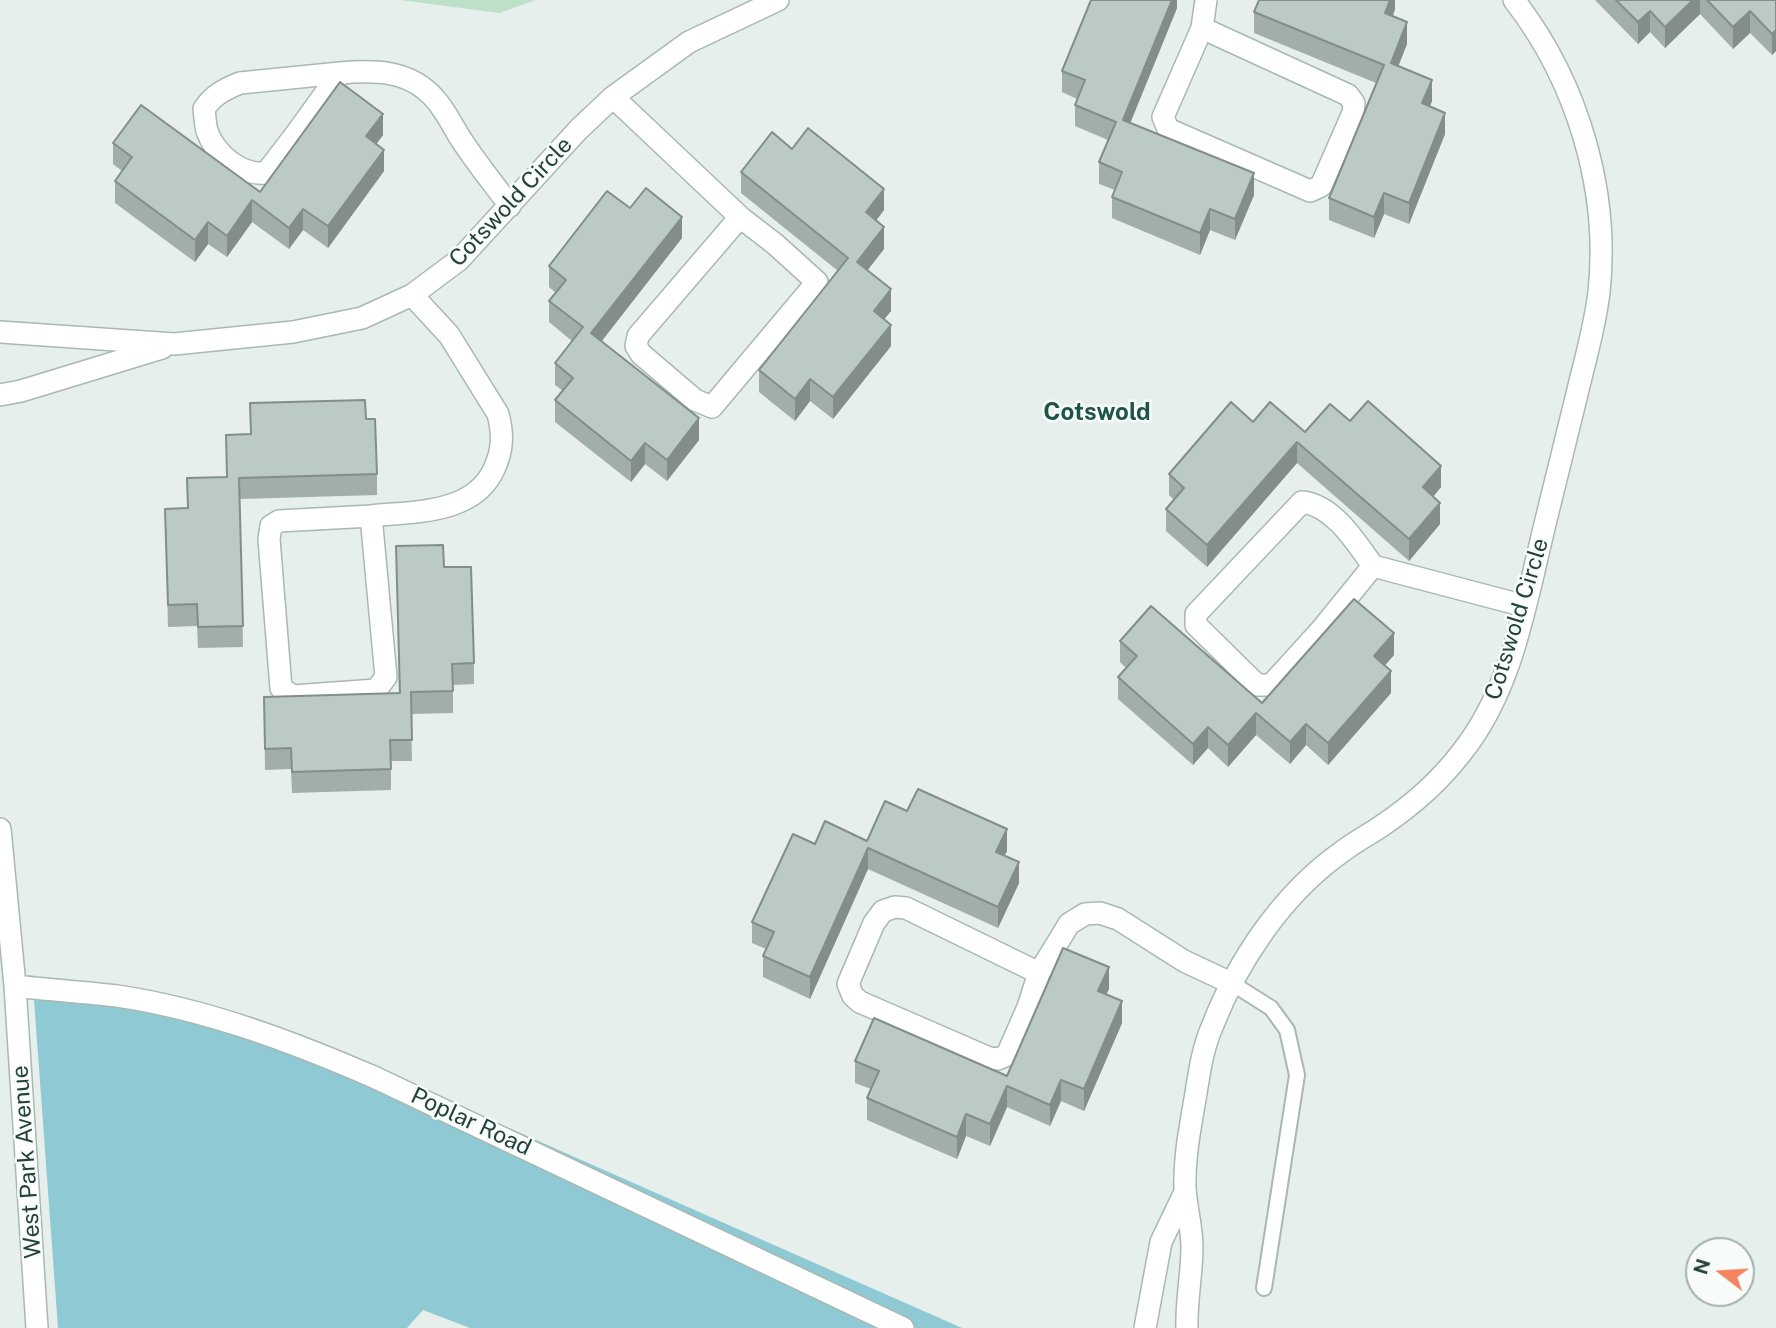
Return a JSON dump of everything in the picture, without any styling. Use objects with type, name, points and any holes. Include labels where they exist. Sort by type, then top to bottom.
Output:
[{"type":"street","name":"Cotswold Circle","points":[[0,332],[174,344],[293,332],[362,318],[412,295],[459,260],[579,129],[613,97],[689,42],[778,0]]},
{"type":"street","points":[[1202,28],[1348,95],[1354,103],[1353,113],[1321,187],[1310,191],[1168,129],[1163,117],[1202,28],[1206,0]]},
{"type":"street","name":"Cotswold Circle","points":[[1187,1328],[1192,1244],[1185,1192],[1185,1159],[1202,1056],[1212,1026],[1256,938],[1308,879],[1342,851],[1413,803],[1441,777],[1462,752],[1484,721],[1499,692],[1525,606],[1595,321],[1601,257],[1597,198],[1578,116],[1541,39],[1514,0]]},
{"type":"street","points":[[340,73],[266,173],[245,171],[230,161],[213,142],[207,130],[204,109],[209,101],[224,89],[240,83],[340,73],[372,70],[400,75],[435,98],[510,206]]},
{"type":"street","points":[[613,97],[740,217],[775,243],[817,282],[712,407],[695,400],[641,354],[636,346],[638,336],[740,217]]},
{"type":"street","points":[[371,516],[386,677],[376,690],[293,696],[281,688],[269,539],[271,526],[279,521],[371,516],[454,505],[473,496],[491,477],[501,453],[502,429],[498,414],[449,335],[412,295]]},
{"type":"street","name":"Cotswold Circle","points":[[0,395],[174,344]]},
{"type":"street","points":[[1373,566],[1321,630],[1271,685],[1257,685],[1196,625],[1196,614],[1302,502],[1316,503],[1349,533],[1373,566],[1525,606]]},
{"type":"street","name":"West Park Avenue","points":[[0,830],[8,986],[37,1328]]},
{"type":"street","points":[[1039,973],[906,908],[895,907],[883,911],[874,923],[848,984],[853,996],[860,1002],[989,1058],[998,1059],[1007,1055],[1028,1007],[1039,973],[1069,924],[1085,914],[1100,913],[1118,919],[1184,961],[1233,984]]},
{"type":"street","name":"Poplar Road","points":[[8,986],[118,996],[245,1027],[316,1052],[903,1328]]},
{"type":"street","name":"Cotswold Circle","points":[[1145,1328],[1161,1241],[1185,1192]]},
{"type":"lane","points":[[1233,984],[1271,1008],[1287,1030],[1297,1075],[1264,1288]]},
{"type":"green space","points":[[400,0],[536,0],[499,13]]},
{"type":"water","points":[[33,986],[280,1027],[962,1328],[470,1328],[423,1310],[407,1328],[58,1328]]},
{"type":"building","points":[[1091,0],[1172,0],[1123,120],[1254,173],[1235,219],[1210,209],[1200,233],[1112,197],[1122,172],[1099,162],[1116,122],[1075,105],[1085,80],[1062,71]]},
{"type":"building","points":[[1259,0],[1390,0],[1385,13],[1407,22],[1391,63],[1432,80],[1422,103],[1445,113],[1409,203],[1384,193],[1374,217],[1329,198],[1384,65],[1254,12]]},
{"type":"building","points":[[1616,0],[1693,0],[1665,27],[1650,11],[1638,22]]},
{"type":"building","points":[[1707,0],[1776,0],[1776,30],[1772,34],[1750,11],[1733,27]]},
{"type":"building","points":[[340,82],[383,114],[366,136],[384,150],[328,226],[303,209],[289,228],[252,200],[227,236],[208,222],[195,240],[115,181],[132,157],[113,143],[141,105],[260,192]]},
{"type":"building","points":[[808,128],[884,189],[866,212],[884,227],[857,262],[891,289],[874,311],[891,325],[833,397],[810,379],[795,399],[759,370],[848,258],[741,172],[772,132],[792,149]]},
{"type":"building","points":[[646,188],[682,217],[591,333],[699,418],[667,460],[645,443],[631,461],[555,400],[573,378],[555,363],[583,327],[549,301],[566,280],[549,266],[607,191],[630,208]]},
{"type":"building","points":[[365,400],[366,419],[375,419],[377,474],[239,478],[243,626],[198,627],[197,604],[168,605],[165,509],[188,508],[187,478],[227,477],[226,435],[251,434],[250,403]]},
{"type":"building","points":[[1368,401],[1441,466],[1423,487],[1440,503],[1409,539],[1297,442],[1207,545],[1166,509],[1184,488],[1169,474],[1231,402],[1253,422],[1270,402],[1305,432],[1330,404],[1350,421]]},
{"type":"building","points":[[443,545],[444,567],[471,567],[474,663],[452,664],[453,691],[411,692],[412,740],[390,740],[391,769],[292,772],[291,748],[265,749],[264,697],[400,693],[396,546]]},
{"type":"building","points":[[1354,599],[1394,633],[1374,656],[1391,671],[1328,743],[1306,724],[1290,742],[1256,713],[1228,745],[1208,727],[1193,744],[1118,677],[1137,656],[1120,641],[1151,606],[1262,703]]},
{"type":"building","points":[[918,789],[1007,829],[996,852],[1019,862],[998,907],[868,848],[810,977],[763,956],[774,932],[752,922],[793,834],[815,844],[825,821],[867,841],[885,801],[907,811]]},
{"type":"building","points":[[1063,948],[1109,967],[1098,991],[1122,1001],[1084,1089],[1061,1080],[1050,1105],[1007,1086],[990,1124],[966,1114],[957,1137],[867,1098],[879,1071],[855,1061],[874,1018],[1007,1076]]},
{"type":"district","name":"Cotswold","points":[[1097,413]]}]
